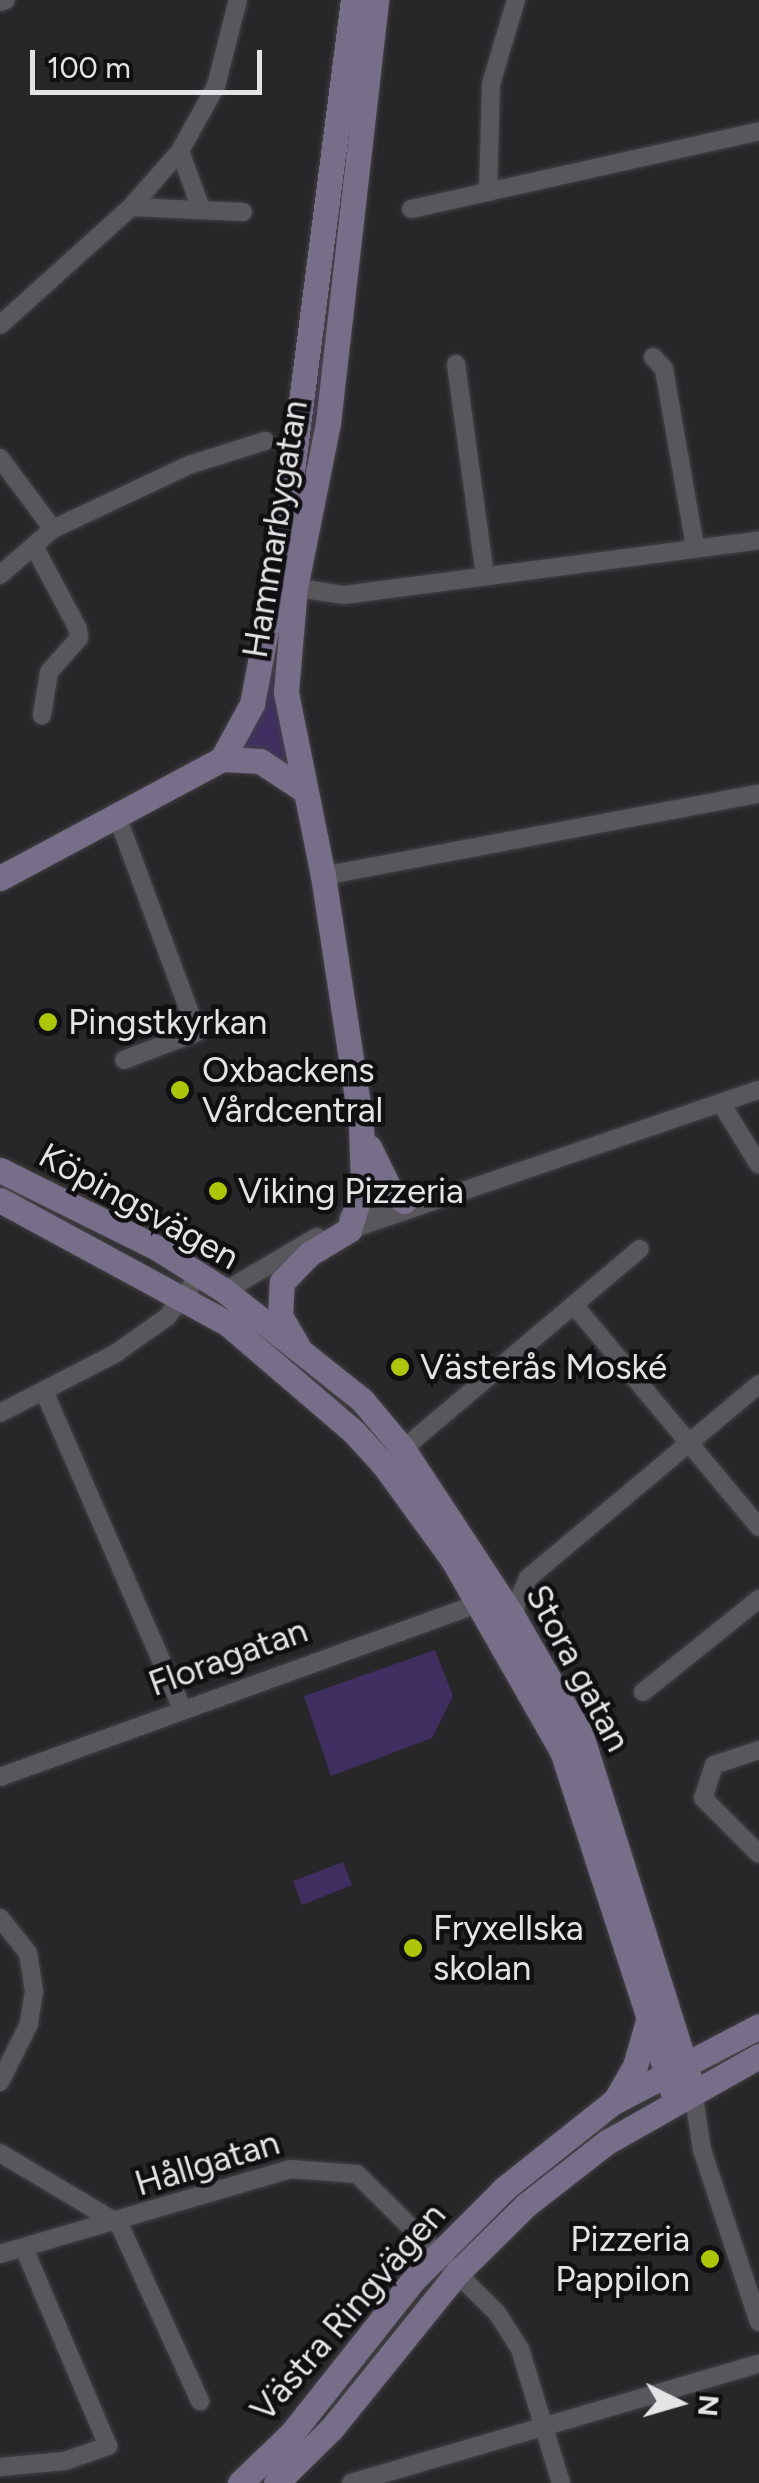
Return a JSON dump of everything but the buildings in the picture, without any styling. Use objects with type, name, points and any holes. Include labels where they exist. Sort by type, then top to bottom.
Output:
[{"type":"main road","name":"Hammarbygatan","points":[[353,0],[285,586],[286,692],[323,876],[361,1124],[376,1170],[416,1204]]},
{"type":"main road","name":"Hammarbygatan","points":[[222,759],[252,704],[328,423],[376,0]]},
{"type":"main road","points":[[0,878],[222,759],[260,761],[304,790]]},
{"type":"main road","name":"Hammarbygatan","points":[[354,1221],[361,1124]]},
{"type":"main road","name":"Köpingsvägen","points":[[0,1170],[200,1274],[226,1308]]},
{"type":"main road","name":"Köpingsvägen","points":[[0,1200],[185,1298],[226,1308]]},
{"type":"main road","points":[[226,1308],[286,1273],[354,1221]]},
{"type":"main road","points":[[286,1273],[278,1304],[297,1345]]},
{"type":"main road","name":"Stora gatan","points":[[226,1308],[297,1345],[362,1400],[403,1449],[512,1615],[581,1735],[678,2083]]},
{"type":"main road","name":"Stora gatan","points":[[226,1308],[354,1432],[480,1603],[543,1710],[576,1784],[660,2018]]},
{"type":"main road","points":[[612,2103],[660,2018],[708,2034],[759,2027]]},
{"type":"main road","name":"Västra Ringvägen","points":[[276,2483],[332,2428],[448,2262],[584,2158],[584,2148],[759,2027]]},
{"type":"main road","name":"Västra Ringvägen","points":[[240,2483],[448,2262],[529,2167],[612,2103],[730,2072],[759,2056]]},
{"type":"street","points":[[0,325],[131,207],[180,151],[216,86],[238,0]]},
{"type":"street","points":[[488,192],[491,84],[516,0]]},
{"type":"street","points":[[410,209],[759,131]]},
{"type":"street","points":[[180,151],[200,206]]},
{"type":"street","points":[[131,207],[200,206],[244,212]]},
{"type":"street","points":[[652,356],[664,369],[695,547]]},
{"type":"street","points":[[456,364],[485,576]]},
{"type":"street","points":[[0,574],[36,550],[52,530],[189,465],[266,441]]},
{"type":"street","points":[[0,458],[52,530]]},
{"type":"street","points":[[285,586],[344,595],[759,540]]},
{"type":"street","points":[[36,550],[78,629],[79,638],[49,672],[42,715]]},
{"type":"street","points":[[323,876],[759,794]]},
{"type":"street","points":[[116,813],[197,1032],[124,1060]]},
{"type":"street","points":[[226,1308],[354,1221],[759,1090]]},
{"type":"street","points":[[722,1105],[759,1165]]},
{"type":"street","points":[[403,1449],[640,1249]]},
{"type":"street","points":[[0,1413],[116,1352],[185,1298],[200,1274]]},
{"type":"street","points":[[574,1306],[759,1526]]},
{"type":"street","points":[[512,1615],[528,1578],[759,1384]]},
{"type":"street","points":[[44,1391],[182,1708]]},
{"type":"street","points":[[644,1692],[759,1599]]},
{"type":"street","name":"Floragatan","points":[[0,1777],[480,1603]]},
{"type":"street","points":[[759,1750],[714,1766],[703,1798],[759,1854]]},
{"type":"street","points":[[0,1918],[28,1953],[34,1991],[29,2024],[0,2082]]},
{"type":"street","points":[[730,2072],[759,2072]]},
{"type":"street","name":"Stora gatan","points":[[678,2083],[759,2322]]},
{"type":"street","points":[[0,2153],[119,2224],[200,2400]]},
{"type":"street","name":"Hållgatan","points":[[0,2254],[119,2224],[290,2169],[319,2166],[357,2174],[448,2262],[520,2348],[561,2483]]},
{"type":"street","points":[[0,2466],[65,2461],[108,2446],[24,2248]]},
{"type":"street","points":[[352,2483],[759,2364]]},
{"type":"shaded area","points":[[360,0],[368,0],[318,420],[288,563]]},
{"type":"shaded area","points":[[281,615],[276,677],[287,765],[232,750]]},
{"type":"shaded area","points":[[435,1650],[453,1696],[432,1738],[331,1776],[304,1696]]},
{"type":"shaded area","points":[[343,1862],[352,1885],[302,1905],[293,1881]]},
{"type":"place","name":"Pingstkyrkan","points":[[48,1022]]},
{"type":"place","name":"Oxbackens Vårdcentral","points":[[180,1090]]},
{"type":"place","name":"Viking Pizzeria","points":[[218,1191]]},
{"type":"place","name":"Västerås Moské","points":[[400,1367]]},
{"type":"place","name":"Fryxellska skolan","points":[[413,1948]]},
{"type":"place","name":"Pizzeria Pappilon","points":[[710,2259]]}]
